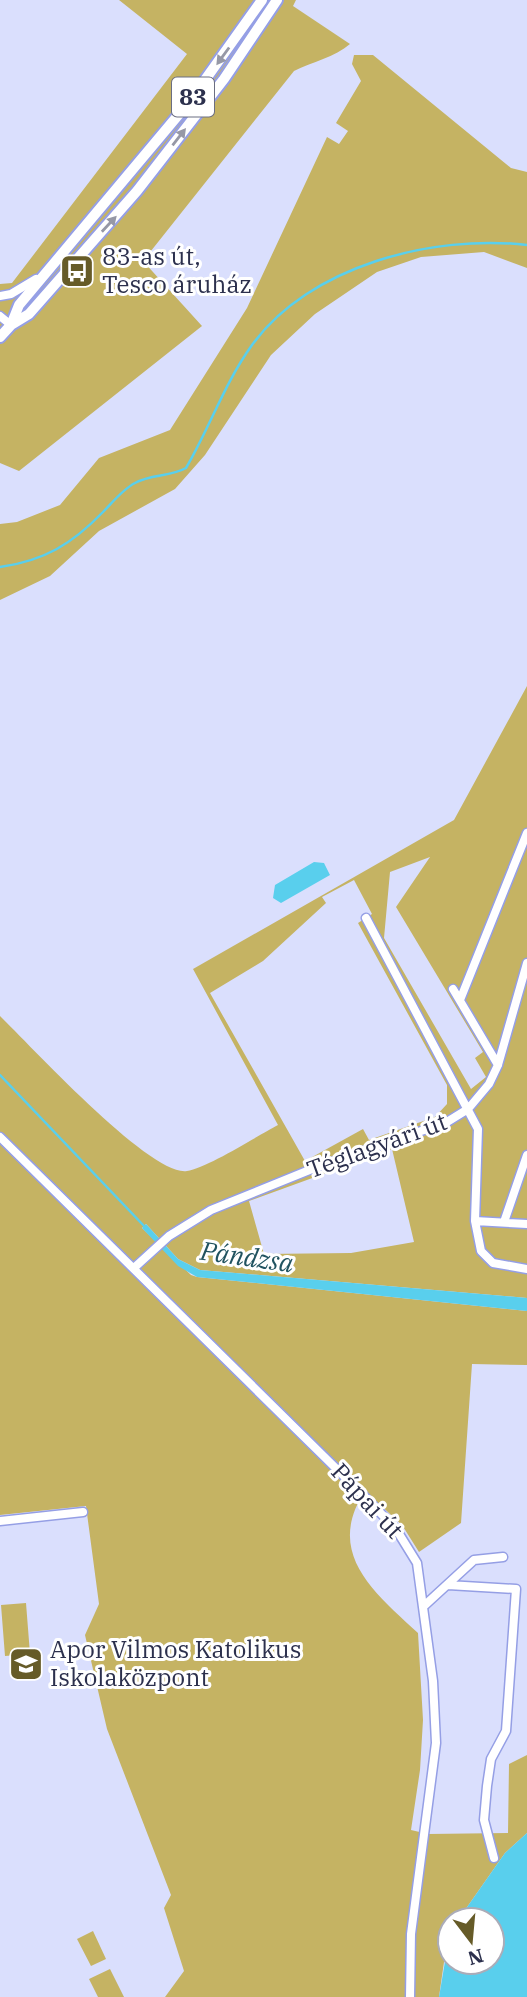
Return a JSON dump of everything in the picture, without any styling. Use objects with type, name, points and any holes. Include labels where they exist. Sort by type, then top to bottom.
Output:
[{"type":"main road","name":"83","points":[[11,325],[19,305],[190,101],[262,0]]},
{"type":"main road","name":"83","points":[[0,337],[11,325],[29,314],[129,200],[224,79],[276,0]]},
{"type":"street","points":[[0,296],[29,285],[54,264]]},
{"type":"street","points":[[0,316],[11,325]]},
{"type":"street","points":[[460,1000],[527,833]]},
{"type":"street","name":"Téglagyári út","points":[[135,1267],[169,1236],[211,1210],[312,1169],[447,1122],[468,1109],[366,918]]},
{"type":"street","points":[[527,963],[498,1065],[489,1084],[468,1109],[479,1140],[475,1221],[478,1241],[486,1257],[502,1266],[527,1269]]},
{"type":"street","points":[[453,989],[498,1065]]},
{"type":"street","name":"Pápai út","points":[[0,1138],[135,1267],[396,1530],[417,1563],[425,1605],[436,1742],[411,1934],[410,1997]]},
{"type":"street","points":[[504,1222],[527,1155]]},
{"type":"street","points":[[475,1221],[526,1223]]},
{"type":"street","points":[[0,1521],[83,1512]]},
{"type":"street","points":[[425,1605],[474,1560],[503,1557]]},
{"type":"street","points":[[448,1585],[516,1589],[506,1731],[491,1759],[484,1820],[494,1858]]},
{"type":"shaded area","points":[[119,0],[296,0],[293,6],[350,44],[330,56],[294,71],[143,261],[202,326],[19,471],[0,463],[0,284],[12,283],[187,54]]},
{"type":"shaded area","points":[[354,55],[373,55],[511,168],[527,172],[527,268],[484,252],[421,257],[377,272],[315,314],[271,355],[205,455],[175,489],[99,531],[50,576],[0,600],[0,524],[17,522],[60,505],[99,458],[170,430],[247,308],[327,137],[339,144],[348,131],[336,123],[361,81],[352,64]]},
{"type":"shaded area","points":[[527,686],[527,1298],[200,1270],[178,1259],[146,1224],[142,1228],[191,1275],[197,1277],[527,1311],[527,1365],[472,1364],[461,1523],[419,1552],[402,1525],[365,1491],[354,1513],[350,1534],[352,1553],[360,1570],[386,1603],[418,1633],[423,1720],[420,1770],[411,1830],[428,1834],[508,1833],[509,1764],[527,1755],[527,1833],[505,1853],[468,1906],[436,1906],[436,1976],[442,1976],[439,1997],[165,1997],[184,1971],[164,1908],[171,1895],[107,1729],[85,1635],[99,1604],[86,1506],[0,1515],[0,1016],[91,1107],[120,1132],[170,1167],[187,1171],[196,1169],[278,1125],[193,969],[454,820]],"holes":[[[430,857],[396,907],[483,1052],[475,1058],[486,1077],[471,1089],[384,938],[390,872]],[[354,880],[372,914],[358,923],[447,1085],[447,1104],[435,1117],[369,1140],[363,1129],[305,1161],[210,993],[263,961],[326,903],[322,897]],[[392,1149],[414,1242],[351,1253],[264,1254],[249,1201]]]},
{"type":"shaded area","points":[[26,1603],[30,1654],[5,1656],[1,1605]]},
{"type":"shaded area","points":[[93,1931],[106,1959],[91,1966],[77,1939]]},
{"type":"shaded area","points":[[110,1969],[124,1997],[98,1997],[89,1979]]},
{"type":"water","points":[[314,862],[324,863],[330,875],[281,903],[273,898],[275,885]]},
{"type":"water","points":[[146,1224],[178,1259],[200,1270],[527,1298],[527,1311],[197,1277],[178,1266],[142,1228]]},
{"type":"water","points":[[527,1833],[527,1997],[439,1997],[443,1976],[506,1976],[506,1906],[468,1906],[505,1853]]},
{"type":"waterway","points":[[0,567],[44,555],[68,542],[122,492],[141,480],[186,468],[233,375],[252,345],[276,318],[306,294],[339,276],[376,261],[414,251],[452,245],[527,245]]},
{"type":"waterway","name":"Pándzsa","points":[[0,1075],[145,1227]]},
{"type":"place","name":"83-as út, Tesco áruház","points":[[77,271]]},
{"type":"place","name":"Apor Vilmos Katolikus Iskolaközpont","points":[[26,1664]]}]
